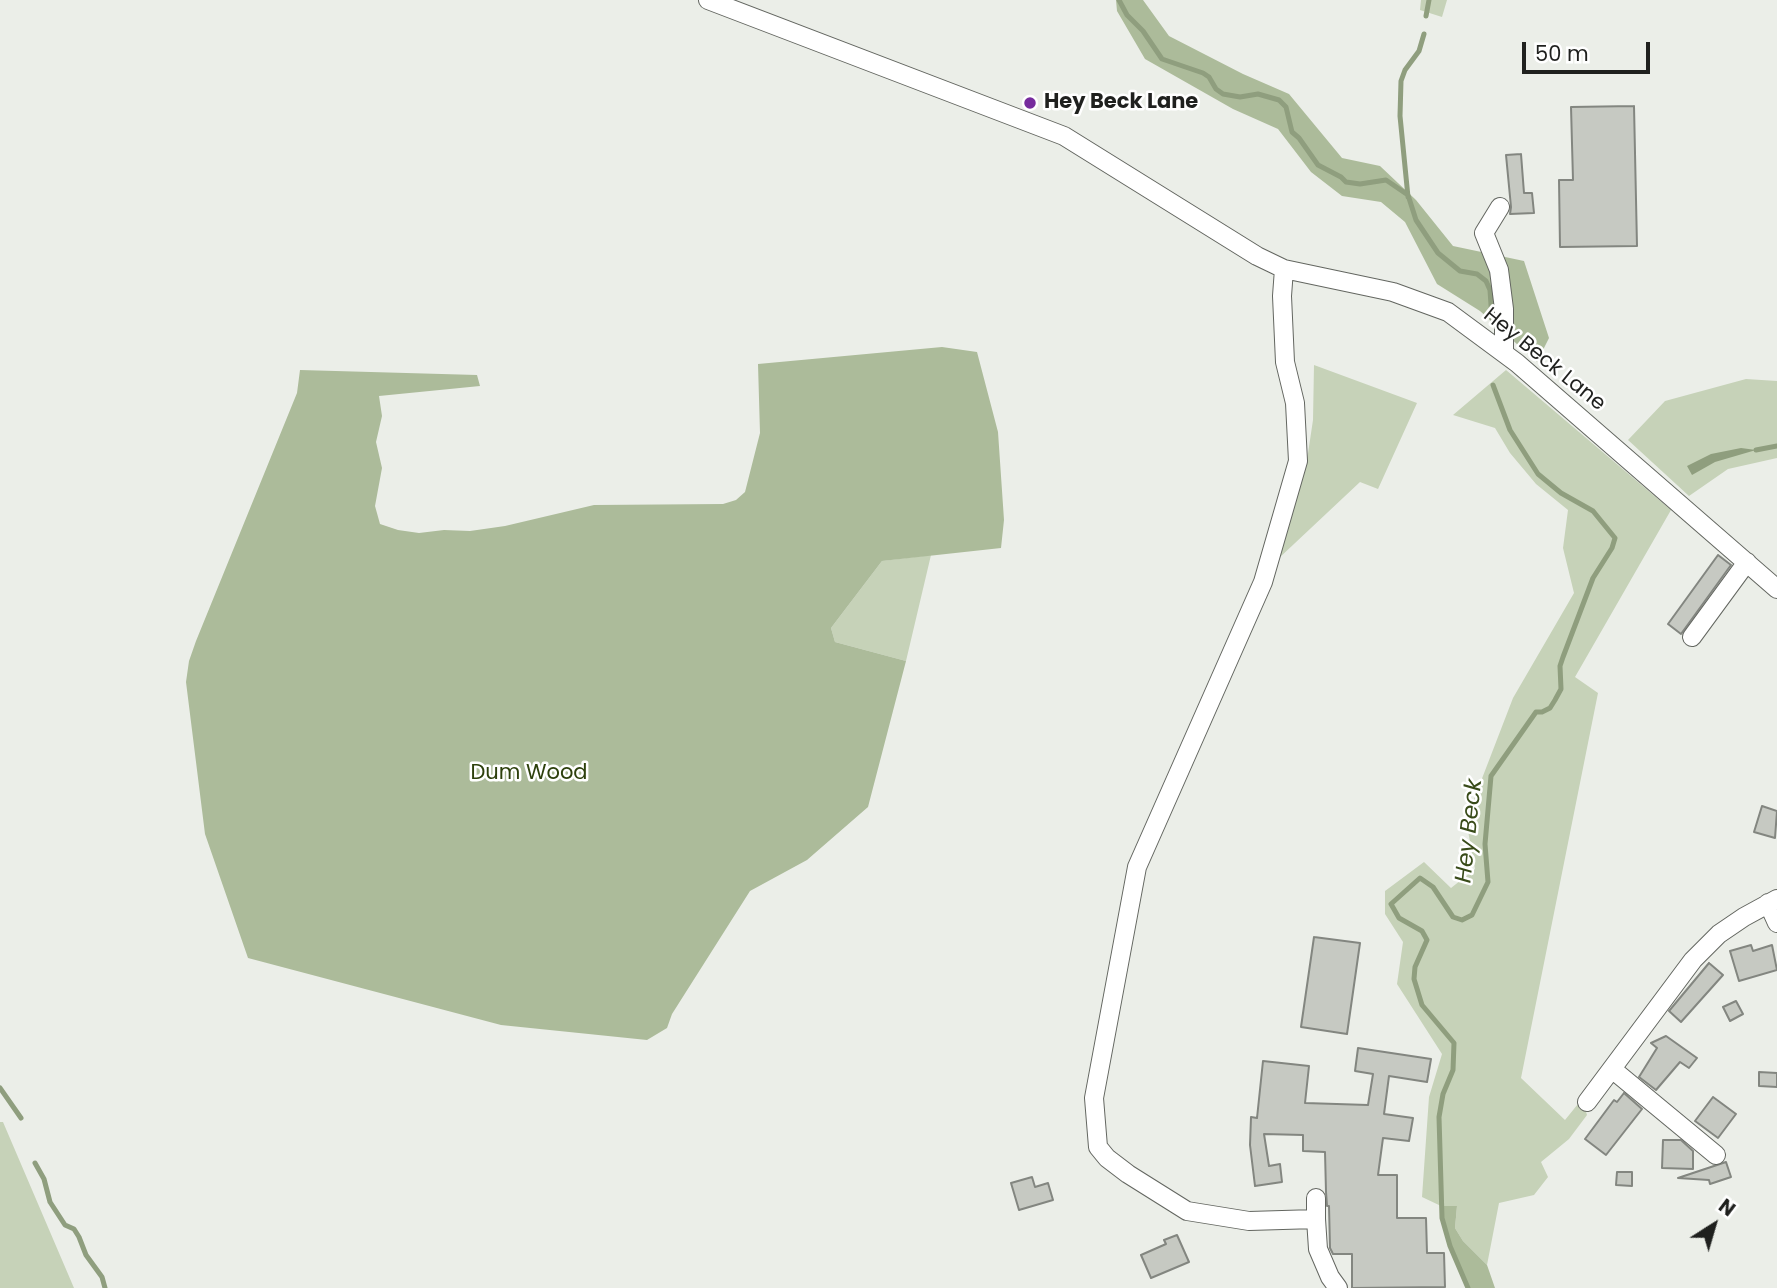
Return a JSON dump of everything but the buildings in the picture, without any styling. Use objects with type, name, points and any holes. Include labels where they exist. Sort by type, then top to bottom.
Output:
[{"type":"street","name":"Hey Beck Lane","points":[[708,0],[1064,136],[1257,256],[1284,269],[1393,292],[1448,312],[1504,353],[1777,589]]},
{"type":"street","points":[[1500,207],[1484,233],[1499,270],[1504,309],[1504,353]]},
{"type":"street","points":[[1284,269],[1282,296],[1285,362],[1295,403],[1298,461],[1263,582],[1137,867],[1094,1098],[1098,1147],[1107,1158],[1187,1211],[1249,1221],[1316,1219]]},
{"type":"street","points":[[1692,638],[1747,562]]},
{"type":"street","points":[[1587,1102],[1693,960],[1719,934],[1773,901],[1777,923]]},
{"type":"street","points":[[1612,1069],[1716,1155]]},
{"type":"street","points":[[1316,1198],[1318,1249],[1338,1288]]},
{"type":"shaded area","points":[[1421,0],[1447,0],[1442,17],[1420,10]]},
{"type":"shaded area","points":[[1314,365],[1417,403],[1378,489],[1360,482],[1278,559],[1307,460],[1313,420]]},
{"type":"shaded area","points":[[1506,370],[1671,510],[1575,677],[1598,693],[1521,1078],[1565,1120],[1582,1099],[1587,1115],[1569,1139],[1541,1162],[1548,1177],[1534,1195],[1499,1203],[1487,1265],[1463,1241],[1455,1228],[1457,1206],[1441,1206],[1422,1197],[1429,1097],[1442,1054],[1397,984],[1403,942],[1385,914],[1385,891],[1424,862],[1451,888],[1475,869],[1466,820],[1513,698],[1574,593],[1563,548],[1568,510],[1536,484],[1510,453],[1495,428],[1453,415]]},
{"type":"shaded area","points":[[1746,379],[1777,381],[1777,458],[1728,469],[1689,496],[1628,440],[1665,401]]},
{"type":"shaded area","points":[[1741,448],[1756,450],[1715,462],[1692,475],[1687,466],[1711,454]]},
{"type":"shaded area","points":[[931,555],[906,661],[835,642],[831,628],[882,561]]},
{"type":"shaded area","points":[[0,1122],[3,1122],[74,1288],[0,1288]]},
{"type":"green space","points":[[1116,0],[1143,0],[1169,36],[1289,94],[1342,158],[1380,166],[1416,200],[1453,246],[1524,261],[1549,338],[1537,362],[1480,311],[1437,284],[1405,222],[1381,202],[1342,196],[1311,172],[1278,129],[1233,109],[1145,59],[1117,11]]},
{"type":"green space","name":"Dum Wood","points":[[942,347],[977,352],[998,432],[1004,520],[1001,548],[882,561],[831,628],[835,642],[906,661],[868,807],[807,860],[750,891],[672,1014],[667,1028],[647,1040],[501,1025],[248,958],[205,834],[186,682],[196,641],[297,393],[300,370],[477,375],[480,386],[379,396],[382,416],[376,442],[382,468],[375,506],[380,524],[419,533],[470,531],[505,526],[594,505],[723,504],[736,500],[745,492],[760,433],[758,364]]},
{"type":"green space","points":[[1441,1206],[1457,1206],[1455,1228],[1463,1241],[1487,1265],[1495,1288],[1468,1288],[1450,1246]]},
{"type":"waterway","points":[[1119,0],[1127,15],[1143,31],[1162,59],[1203,73],[1223,94],[1240,97],[1258,94],[1279,100],[1286,107],[1292,132],[1318,165],[1346,182],[1360,184],[1386,180],[1408,195],[1416,220],[1438,253],[1460,271],[1477,274],[1486,281],[1490,290],[1492,319]]},
{"type":"waterway","points":[[1426,16],[1429,0]]},
{"type":"waterway","points":[[1408,197],[1400,116],[1401,81],[1405,70],[1419,51],[1424,34]]},
{"type":"waterway","name":"Hey Beck","points":[[1468,1288],[1450,1246],[1442,1218],[1439,1117],[1443,1094],[1453,1070],[1454,1043],[1422,1005],[1414,979],[1415,967],[1427,940],[1422,931],[1399,918],[1391,904],[1420,878],[1433,887],[1453,917],[1462,920],[1472,915],[1488,882],[1485,844],[1491,776],[1536,712],[1550,708],[1561,689],[1560,666],[1563,657],[1593,578],[1612,548],[1615,538],[1593,511],[1561,493],[1538,474],[1510,430],[1493,385]]},
{"type":"waterway","points":[[1756,450],[1777,446]]},
{"type":"waterway","points":[[0,1088],[21,1118]]},
{"type":"waterway","points":[[35,1163],[44,1179],[50,1202],[65,1225],[74,1229],[86,1255],[102,1277],[105,1288]]},
{"type":"place","name":"Hey Beck Lane","points":[[1030,103]]}]
